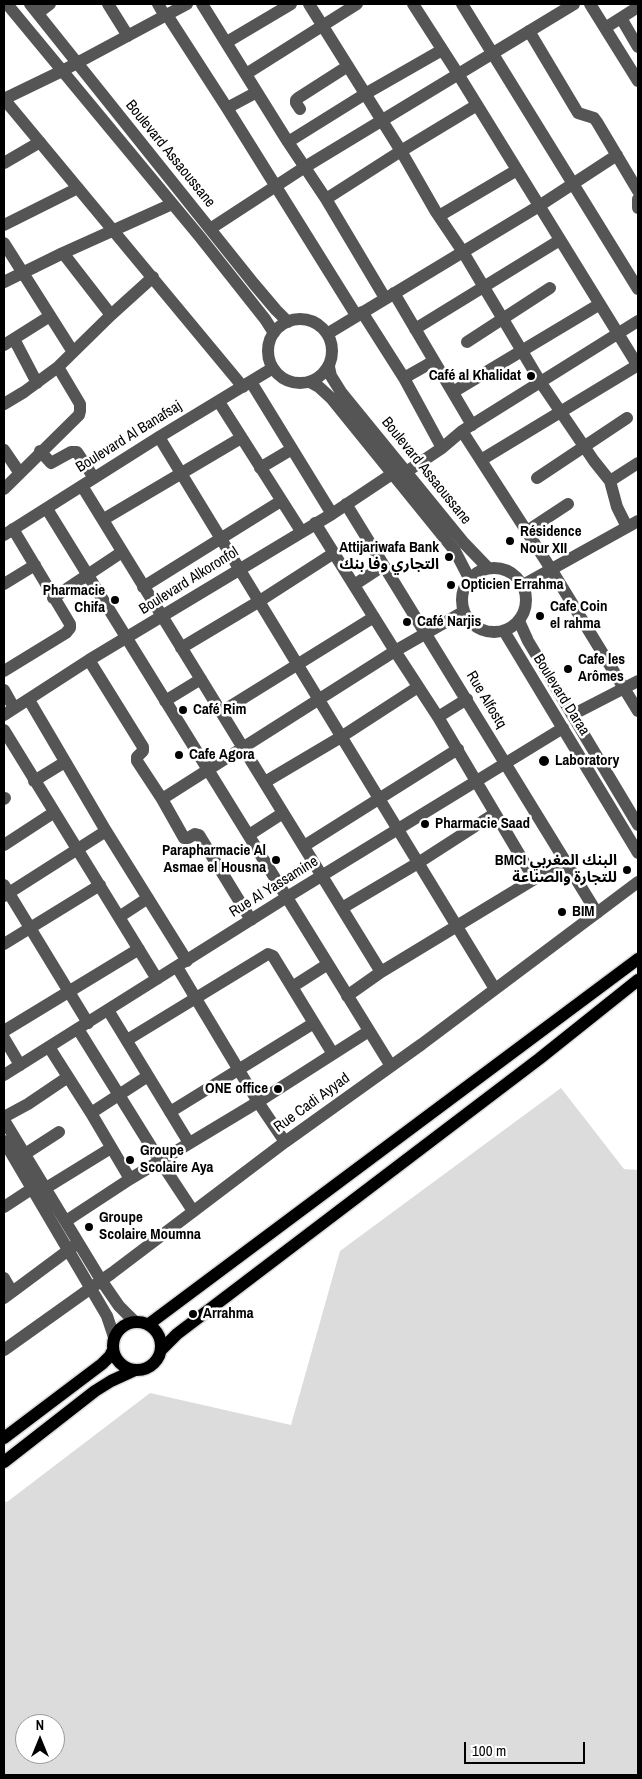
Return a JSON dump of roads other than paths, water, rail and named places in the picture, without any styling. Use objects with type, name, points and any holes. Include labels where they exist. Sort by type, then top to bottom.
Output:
[{"type":"main road","points":[[150,1324],[638,959]]},
{"type":"main road","points":[[4,1462],[95,1391],[135,1370],[150,1366],[158,1358],[161,1350],[184,1328],[539,1059],[638,980]]},
{"type":"main road","points":[[4,1438],[102,1364],[110,1356],[113,1350],[114,1337],[122,1326],[134,1321],[150,1324],[159,1335],[161,1350]]},
{"type":"main road","points":[[113,1350],[121,1364],[135,1370]]},
{"type":"street","name":"Boulevard Assaoussane","points":[[7,4],[244,292],[274,333]]},
{"type":"street","points":[[34,8],[50,4]]},
{"type":"street","points":[[108,4],[128,36]]},
{"type":"street","points":[[158,4],[359,314],[404,378],[442,448]]},
{"type":"street","points":[[187,4],[62,71],[5,96],[40,142],[153,278],[247,385],[292,449],[332,514]]},
{"type":"street","points":[[202,4],[305,168],[389,296],[415,329],[453,392],[481,460],[551,569],[638,711]]},
{"type":"street","points":[[226,42],[291,4]]},
{"type":"street","points":[[309,4],[484,286],[541,383],[610,481],[617,507],[633,524],[523,585]]},
{"type":"street","points":[[246,74],[357,4]]},
{"type":"street","points":[[413,4],[638,366],[481,460]]},
{"type":"street","points":[[462,4],[638,289]]},
{"type":"street","points":[[210,230],[275,186],[574,4]]},
{"type":"street","points":[[590,4],[638,81]]},
{"type":"street","points":[[605,28],[638,6]]},
{"type":"street","name":"Boulevard Assaoussane","points":[[34,8],[210,230],[288,322]]},
{"type":"street","points":[[621,18],[638,47]]},
{"type":"street","points":[[529,31],[578,113],[594,118],[617,155],[635,176],[638,191]]},
{"type":"street","points":[[288,142],[365,94],[442,50]]},
{"type":"street","points":[[300,109],[296,103],[298,98],[348,66]]},
{"type":"street","points":[[227,108],[257,92]]},
{"type":"street","points":[[326,199],[477,105]]},
{"type":"street","points":[[4,163],[40,142]]},
{"type":"street","points":[[327,334],[539,206],[617,155]]},
{"type":"street","points":[[439,216],[517,170]]},
{"type":"street","points":[[4,225],[78,188]]},
{"type":"street","points":[[638,199],[638,208]]},
{"type":"street","points":[[4,282],[62,253],[172,204]]},
{"type":"street","points":[[415,329],[560,240]]},
{"type":"street","points":[[4,243],[73,352]]},
{"type":"street","points":[[62,253],[112,315]]},
{"type":"street","points":[[4,404],[58,367],[153,278]]},
{"type":"street","points":[[467,342],[550,288]]},
{"type":"street","points":[[453,392],[600,304]]},
{"type":"street","points":[[37,383],[9,342],[50,316]]},
{"type":"street","points":[[300,319],[311,321],[322,327],[333,350],[329,367],[321,376],[310,382],[289,382],[277,374],[273,368],[268,354],[268,347],[274,333],[280,326],[288,322],[300,319]]},
{"type":"street","points":[[406,472],[442,448],[467,428],[638,321]]},
{"type":"street","points":[[404,378],[434,361]]},
{"type":"street","points":[[4,489],[80,411],[80,404],[58,367]]},
{"type":"street","name":"Boulevard Assaoussane","points":[[329,367],[331,376],[341,392],[464,544],[488,568]]},
{"type":"street","name":"Boulevard Al Banafsaj","points":[[9,532],[158,437],[273,368]]},
{"type":"street","name":"Boulevard Assaoussane","points":[[310,382],[326,393],[455,551],[469,578]]},
{"type":"street","points":[[219,402],[301,531]]},
{"type":"street","points":[[537,478],[628,418]]},
{"type":"street","points":[[158,437],[495,989]]},
{"type":"street","points":[[104,519],[241,438]]},
{"type":"street","points":[[260,468],[292,449]]},
{"type":"street","points":[[4,450],[19,472]]},
{"type":"street","points":[[40,451],[51,463],[71,452],[77,452],[94,478]]},
{"type":"street","points":[[610,481],[638,463]]},
{"type":"street","name":"Boulevard Alkoronfol","points":[[9,712],[89,660],[127,639],[301,531],[332,514],[392,474]]},
{"type":"street","points":[[82,486],[381,972]]},
{"type":"street","points":[[143,587],[281,501]]},
{"type":"street","name":"Rue Alfostq","points":[[346,504],[467,699],[596,913]]},
{"type":"street","points":[[527,531],[568,504]]},
{"type":"street","points":[[47,509],[391,1066]]},
{"type":"street","points":[[315,523],[394,651],[458,749],[494,814],[534,879]]},
{"type":"street","points":[[4,671],[69,631],[70,624],[35,565],[9,532]]},
{"type":"street","points":[[53,598],[122,552]]},
{"type":"street","points":[[181,648],[258,602],[334,553]]},
{"type":"street","points":[[4,584],[35,565]]},
{"type":"street","points":[[354,585],[384,566]]},
{"type":"street","points":[[495,567],[508,571],[514,574],[523,585],[526,597],[525,610],[519,621],[504,631],[491,632],[481,630],[468,620],[463,612],[462,594],[469,578],[488,568],[495,567]]},
{"type":"street","points":[[162,800],[394,651],[463,612]]},
{"type":"street","points":[[221,712],[374,617]]},
{"type":"street","name":"Boulevard Daraa","points":[[519,621],[528,641],[638,825]]},
{"type":"street","name":"Boulevard Daraa","points":[[504,631],[638,853]]},
{"type":"street","points":[[89,660],[144,747],[137,757],[137,761],[184,838],[195,834],[198,835],[251,920]]},
{"type":"street","points":[[165,701],[201,679]]},
{"type":"street","points":[[572,715],[638,681]]},
{"type":"street","points":[[265,782],[418,686]]},
{"type":"street","points":[[4,690],[9,712]]},
{"type":"street","points":[[438,717],[467,699]]},
{"type":"street","points":[[28,700],[148,898],[182,964],[196,998],[238,1070],[285,1142]]},
{"type":"street","name":"Rue Al Yassamine","points":[[4,1075],[287,897],[563,728]]},
{"type":"street","points":[[4,730],[53,813],[100,885],[157,979]]},
{"type":"street","points":[[304,846],[458,749]]},
{"type":"street","points":[[4,756],[15,750]]},
{"type":"street","points":[[34,781],[65,762]]},
{"type":"street","points":[[4,845],[53,813]]},
{"type":"street","points":[[249,835],[283,813]]},
{"type":"street","points":[[342,908],[418,863],[494,814]]},
{"type":"street","points":[[106,831],[78,850],[5,891],[68,991],[83,1026],[118,1095],[193,1211]]},
{"type":"street","points":[[347,996],[381,972],[564,861]]},
{"type":"street","name":"Rue Cadi Ayyad","points":[[4,1350],[638,882]]},
{"type":"street","points":[[4,944],[100,885]]},
{"type":"street","points":[[119,917],[148,898]]},
{"type":"street","points":[[4,1031],[139,949]]},
{"type":"street","points":[[127,1040],[268,954],[273,956],[333,1054]]},
{"type":"street","points":[[292,987],[328,964]]},
{"type":"street","points":[[108,1010],[189,1142]]},
{"type":"street","points":[[170,1112],[314,1023]]},
{"type":"street","points":[[66,1221],[189,1142],[258,1102],[369,1031]]},
{"type":"street","points":[[4,1038],[20,1065]]},
{"type":"street","points":[[49,1047],[91,1112],[130,1179]]},
{"type":"street","points":[[91,1112],[148,1076]]},
{"type":"street","points":[[68,1077],[4,1118],[25,1154],[68,1250],[107,1316],[114,1337]]},
{"type":"street","points":[[25,1154],[59,1132]]},
{"type":"street","points":[[4,1141],[66,1221],[101,1280],[119,1306],[134,1321]]},
{"type":"street","points":[[4,1207],[112,1148]]},
{"type":"street","points":[[4,1278],[8,1295],[79,1242]]},
{"type":"place","name":"Café al Khalidat","points":[[531,376]]},
{"type":"place","name":"Résidence Nour XII","points":[[510,541]]},
{"type":"place","name":"Attijariwafa Bank التجاري وفا بنك","points":[[449,557]]},
{"type":"place","name":"Opticien Errahma","points":[[451,585]]},
{"type":"place","name":"Pharmacie Chifa","points":[[115,600]]},
{"type":"place","name":"Cafe Coin el rahma","points":[[540,616]]},
{"type":"place","name":"Café Narjis","points":[[407,622]]},
{"type":"place","name":"Cafe les Arômes","points":[[568,669]]},
{"type":"place","name":"Café Rim","points":[[183,710]]},
{"type":"place","name":"Cafe Agora","points":[[179,755]]},
{"type":"place","name":"Laboratory","points":[[544,761]]},
{"type":"place","name":"Pharmacie Saad","points":[[425,824]]},
{"type":"place","name":"Parapharmacie Al Asmae el Housna","points":[[276,860]]},
{"type":"place","name":"BMCI البنك المغربي للتجارة والصناعة","points":[[627,870]]},
{"type":"place","name":"BIM","points":[[562,912]]},
{"type":"place","name":"ONE office","points":[[278,1089]]},
{"type":"place","name":"Groupe Scolaire Aya","points":[[130,1160]]},
{"type":"place","name":"Groupe Scolaire Moumna","points":[[89,1227]]},
{"type":"place","name":"Arrahma","points":[[193,1314]]}]
